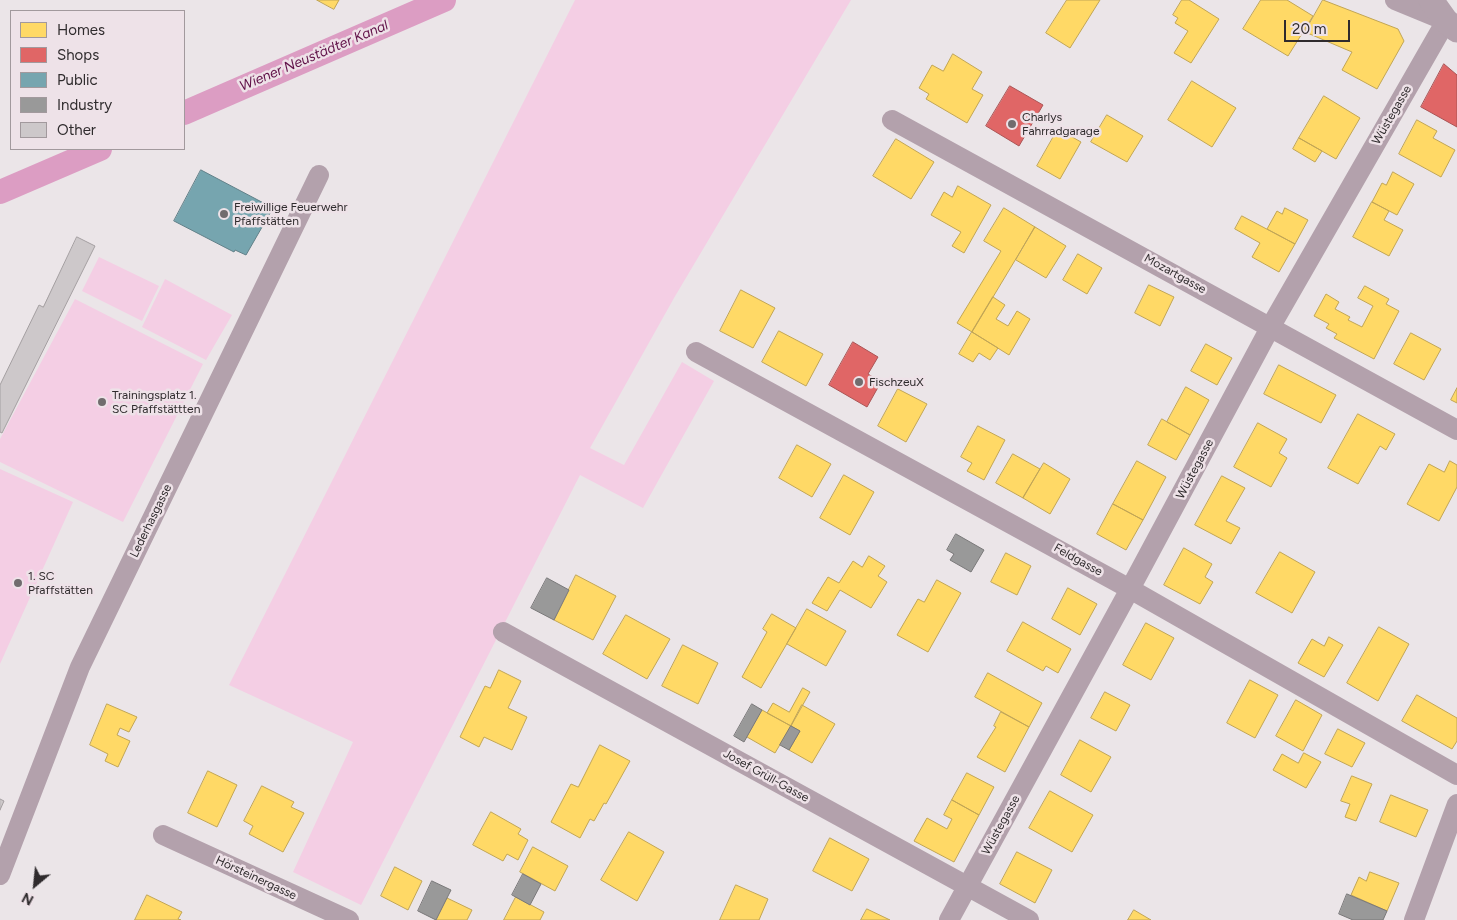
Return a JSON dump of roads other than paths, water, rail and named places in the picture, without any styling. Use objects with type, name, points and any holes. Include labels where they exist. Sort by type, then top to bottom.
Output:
[{"type":"street","points":[[1395,0],[1451,25]]},
{"type":"street","points":[[1431,0],[1451,25]]},
{"type":"street","name":"Wüstegasse","points":[[949,920],[1271,326],[1451,25]]},
{"type":"street","name":"Mozartgasse","points":[[892,120],[1271,326],[1457,430]]},
{"type":"street","name":"Lederhasgasse","points":[[0,874],[80,667],[319,174]]},
{"type":"street","name":"Feldgasse","points":[[696,352],[1130,589],[1457,775]]},
{"type":"street","name":"Josef Grüll-Gasse","points":[[503,632],[1029,920]]},
{"type":"street","points":[[1414,920],[1457,804]]},
{"type":"street","name":"Hörsteinergasse","points":[[163,835],[349,920]]},
{"type":"waterway","name":"Wiener Neustädter Kanal","points":[[185,113],[444,0]]},
{"type":"waterway","name":"Wiener Neustädter Kanal","points":[[0,192],[98,150]]},
{"type":"place","name":"Charlys Fahrradgarage","points":[[1012,124]]},
{"type":"place","name":"Freiwillige Feuerwehr Pfaffstätten","points":[[224,214]]},
{"type":"place","name":"FischzeuX","points":[[859,382]]},
{"type":"place","name":"Trainingsplatz 1. SC Pfaffstättten","points":[[102,402]]},
{"type":"place","name":"1. SC Pfaffstätten","points":[[18,583]]}]
